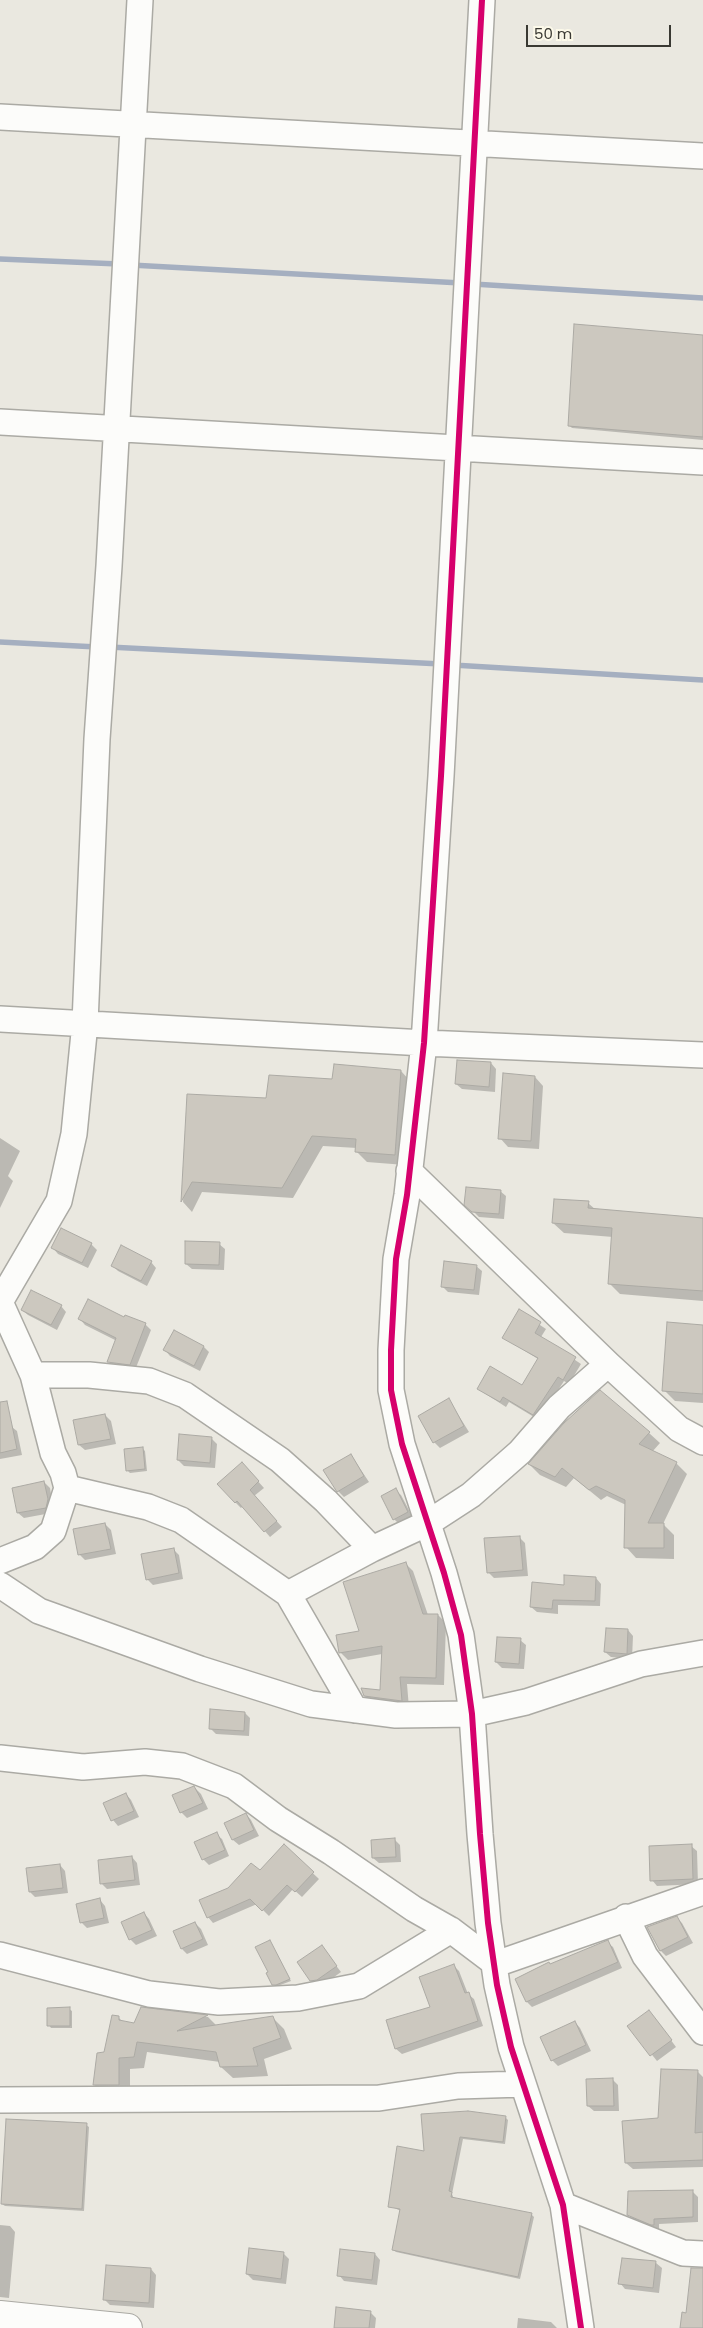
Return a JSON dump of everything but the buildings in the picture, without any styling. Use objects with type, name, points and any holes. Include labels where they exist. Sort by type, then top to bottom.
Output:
[{"type":"main road","points":[[0,2315],[127,2328]]},
{"type":"street","points":[[0,1561],[35,1547],[53,1531],[68,1488],[53,1453],[34,1375],[0,1302],[59,1201],[74,1134],[85,1023],[96,748],[126,278],[132,125],[140,0]]},
{"type":"street","points":[[482,0],[424,1043],[396,1260],[391,1350],[391,1390],[402,1444],[428,1523],[461,1636],[472,1714],[488,1923],[496,1964],[499,1994],[511,2047],[563,2205],[581,2328]]},
{"type":"street","points":[[0,117],[703,156]]},
{"type":"street","points":[[0,422],[703,462]]},
{"type":"street","points":[[0,1019],[424,1043],[703,1055]]},
{"type":"street","points":[[408,1172],[608,1364],[679,1429],[703,1442]]},
{"type":"street","points":[[288,1594],[372,1549],[428,1523],[471,1495],[520,1452],[559,1407],[608,1364]]},
{"type":"street","points":[[34,1375],[89,1375],[149,1381],[185,1395],[280,1460],[326,1501],[372,1549]]},
{"type":"street","points":[[68,1488],[148,1507],[181,1520],[288,1594],[355,1710]]},
{"type":"street","points":[[0,1585],[39,1611],[200,1669],[311,1704],[396,1715],[472,1714],[526,1702],[641,1664],[703,1653]]},
{"type":"street","points":[[0,1758],[82,1766],[145,1762],[182,1766],[234,1786],[278,1819],[332,1852],[414,1909],[451,1930],[496,1964]]},
{"type":"street","points":[[496,1964],[626,1917],[703,1892]]},
{"type":"street","points":[[626,1917],[645,1956],[703,2032]]},
{"type":"street","points":[[0,1955],[149,1994],[219,2002],[298,1998],[359,1986],[451,1930]]},
{"type":"street","points":[[0,2100],[379,2098],[458,2086],[523,2084]]},
{"type":"street","points":[[563,2205],[683,2253],[703,2254]]},
{"type":"waterway","points":[[0,259],[119,264]]},
{"type":"waterway","points":[[131,265],[461,283]]},
{"type":"waterway","points":[[473,284],[703,298]]},
{"type":"waterway","points":[[0,642],[97,647]]},
{"type":"waterway","points":[[109,647],[441,664]]},
{"type":"waterway","points":[[453,665],[703,680]]},
{"type":"cycle path","points":[[482,0],[441,776],[424,1043],[407,1195],[396,1259],[391,1350],[391,1390],[402,1444],[444,1573],[461,1635],[472,1714],[488,1923],[497,1985],[511,2047],[563,2205],[581,2328]]}]
